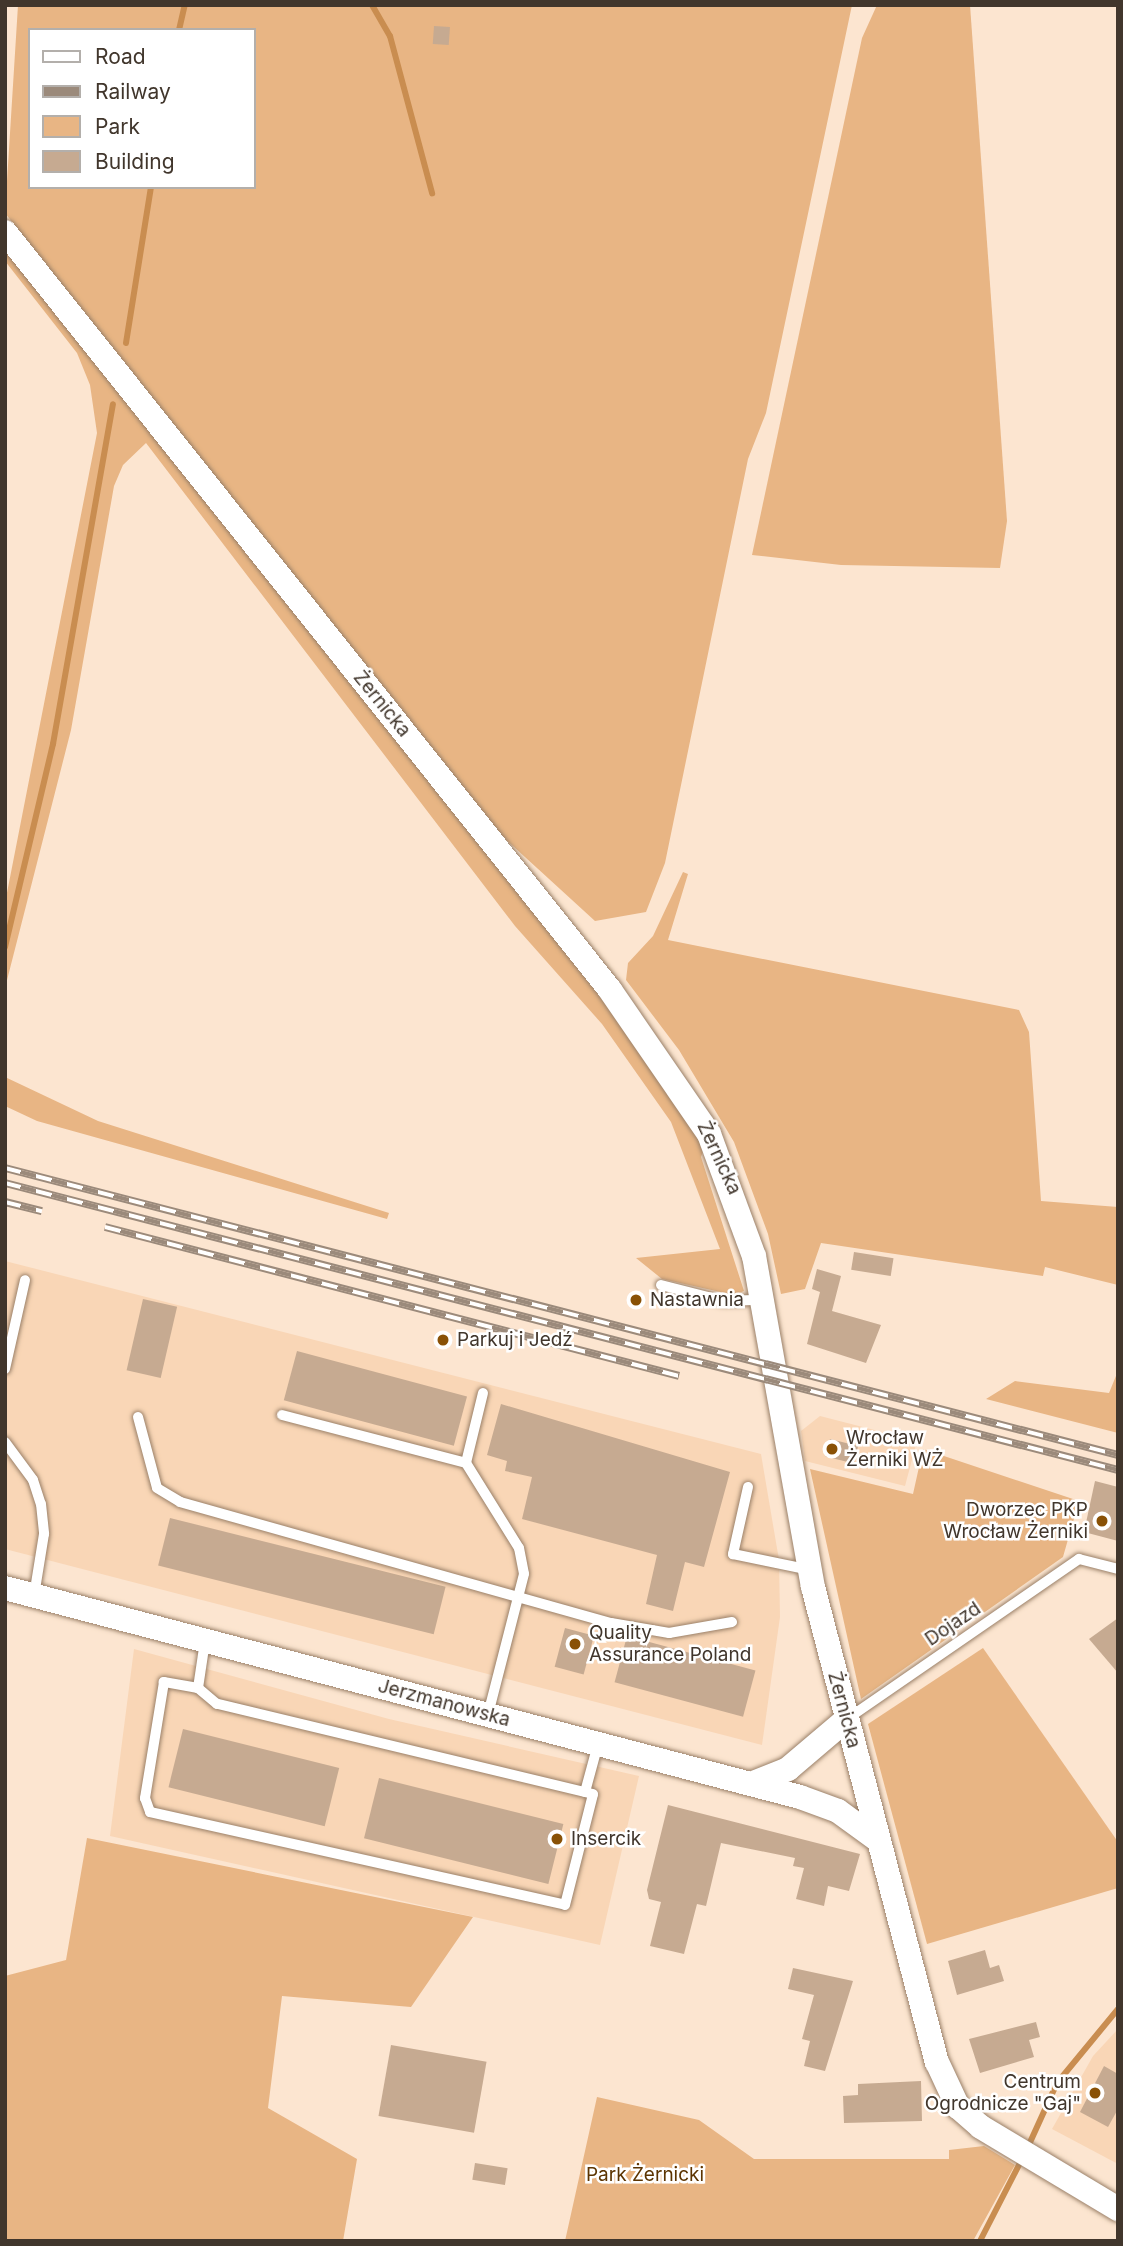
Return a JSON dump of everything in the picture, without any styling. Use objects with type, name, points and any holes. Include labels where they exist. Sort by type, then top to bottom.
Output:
[{"type":"street","name":"Żernicka","points":[[5,232],[668,1067],[727,1171],[764,1300],[810,1570],[875,1838],[948,2089],[965,2114],[1010,2145],[1118,2209]]},
{"type":"street","name":"Jerzmanowska","points":[[5,1588],[751,1784],[828,1807],[875,1838]]},
{"type":"street","points":[[751,1784],[788,1769],[847,1719]]},
{"type":"lane","points":[[5,1369],[25,1280]]},
{"type":"lane","points":[[661,1285],[724,1301],[764,1300]]},
{"type":"lane","points":[[466,1463],[483,1394]]},
{"type":"lane","points":[[282,1415],[466,1463],[519,1548],[524,1574],[488,1714]]},
{"type":"lane","points":[[138,1417],[157,1488],[180,1502],[519,1598],[669,1633],[732,1622]]},
{"type":"lane","points":[[5,1442],[33,1480],[41,1504],[44,1534],[34,1596]]},
{"type":"lane","points":[[748,1487],[733,1554],[810,1570]]},
{"type":"lane","name":"Dojazd","points":[[847,1719],[1079,1559],[1118,1569]]},
{"type":"lane","points":[[198,1688],[205,1641]]},
{"type":"lane","points":[[164,1682],[198,1688],[217,1704],[593,1794],[565,1905],[150,1812],[145,1798],[164,1682]]},
{"type":"lane","points":[[585,1792],[598,1744]]},
{"type":"shaded area","points":[[5,1261],[761,1454],[779,1560],[780,1617],[762,1745],[5,1549]]},
{"type":"shaded area","points":[[820,1416],[917,1441],[905,1486],[805,1461],[801,1431]]},
{"type":"shaded area","points":[[134,1649],[389,1719],[639,1776],[600,1945],[110,1836]]},
{"type":"shaded area","name":"Centrum Ogrodnicze \"Gaj\"","points":[[1118,2029],[1118,2164],[1052,2129],[1093,2056]]},
{"type":"green space","points":[[18,5],[852,5],[766,413],[748,459],[665,863],[646,912],[595,921],[502,836],[5,213]]},
{"type":"green space","points":[[877,5],[970,5],[1007,521],[1000,568],[841,565],[752,555],[862,38]]},
{"type":"green space","points":[[5,247],[654,1065],[704,1148],[701,1157],[744,1291],[734,1295],[662,1279],[636,1258],[720,1249],[671,1122],[602,1024],[515,926],[146,443],[123,465],[114,486],[71,730],[5,988],[5,903],[97,433],[90,385],[77,353],[5,261]]},
{"type":"green space","points":[[683,872],[688,874],[668,940],[1019,1010],[1029,1032],[1041,1201],[1118,1207],[1118,1285],[1045,1267],[1043,1276],[821,1243],[805,1289],[781,1294],[768,1234],[734,1142],[679,1050],[626,980],[628,963],[653,936]]},
{"type":"green space","points":[[5,1077],[98,1121],[389,1213],[387,1219],[37,1121],[5,1106]]},
{"type":"green space","points":[[1118,1371],[1118,1433],[986,1399],[1015,1381],[1109,1393]]},
{"type":"green space","points":[[923,1449],[1079,1501],[1063,1557],[861,1699],[810,1469],[913,1494]]},
{"type":"green space","points":[[983,1648],[1118,1842],[1118,1888],[927,1944],[868,1724]]},
{"type":"green space","points":[[87,1838],[473,1917],[411,2007],[282,1996],[268,2108],[357,2159],[343,2241],[5,2241],[5,1976],[66,1960]]},
{"type":"green space","name":"Park Żernicki","points":[[597,2097],[699,2120],[754,2159],[949,2159],[949,2150],[984,2146],[1015,2165],[973,2241],[565,2241]]},
{"type":"building","points":[[434,26],[450,27],[449,45],[433,44]]},
{"type":"building","points":[[854,1252],[894,1258],[891,1276],[851,1270]]},
{"type":"building","points":[[817,1269],[841,1276],[832,1311],[881,1325],[866,1363],[807,1344],[820,1292],[812,1289]]},
{"type":"building","points":[[143,1299],[177,1307],[161,1378],[127,1370]]},
{"type":"building","points":[[297,1351],[467,1397],[454,1446],[284,1400]]},
{"type":"building","points":[[501,1404],[730,1472],[704,1567],[685,1562],[673,1611],[646,1604],[657,1555],[522,1519],[532,1477],[505,1471],[507,1461],[487,1455]]},
{"type":"building","points":[[830,1439],[858,1446],[854,1463],[826,1456]]},
{"type":"building","points":[[1095,1481],[1118,1487],[1118,1541],[1084,1532]]},
{"type":"building","points":[[170,1518],[446,1587],[434,1634],[158,1566]]},
{"type":"building","points":[[1118,1618],[1118,1673],[1089,1639]]},
{"type":"building","points":[[565,1628],[594,1636],[584,1674],[555,1667]]},
{"type":"building","points":[[627,1636],[755,1670],[743,1717],[615,1682]]},
{"type":"building","points":[[183,1729],[339,1768],[325,1826],[168,1787]]},
{"type":"building","points":[[379,1778],[563,1824],[548,1884],[364,1838]]},
{"type":"building","points":[[668,1805],[860,1854],[849,1891],[828,1886],[824,1906],[796,1899],[804,1868],[793,1866],[795,1858],[721,1843],[706,1906],[697,1904],[684,1954],[650,1946],[661,1902],[649,1899],[647,1890]]},
{"type":"building","points":[[985,1950],[990,1968],[999,1965],[1004,1981],[957,1995],[948,1961]]},
{"type":"building","points":[[793,1968],[853,1981],[825,2071],[804,2066],[810,2041],[802,2039],[814,1995],[788,1989]]},
{"type":"building","points":[[1036,2022],[1040,2037],[1029,2040],[1034,2057],[980,2073],[969,2039]]},
{"type":"building","points":[[391,2045],[487,2062],[474,2133],[378,2116]]},
{"type":"building","points":[[1104,2066],[1118,2074],[1118,2109],[1108,2127],[1080,2112]]},
{"type":"building","points":[[921,2081],[922,2121],[844,2123],[843,2096],[858,2095],[858,2084]]},
{"type":"building","points":[[475,2163],[508,2168],[505,2185],[472,2180]]},
{"type":"waterway","points":[[179,28],[185,5]]},
{"type":"waterway","points":[[372,5],[390,36],[432,193]]},
{"type":"waterway","points":[[126,343],[151,189]]},
{"type":"waterway","points":[[5,947],[53,744],[113,404]]},
{"type":"waterway","points":[[1027,2149],[1057,2083],[1118,2009]]},
{"type":"waterway","points":[[980,2241],[1022,2159]]},
{"type":"railway","points":[[5,1168],[1118,1455]]},
{"type":"railway","points":[[5,1183],[1118,1470]]},
{"type":"railway","points":[[5,1202],[42,1211]]},
{"type":"railway","points":[[105,1227],[679,1376]]},
{"type":"place","name":"Nastawnia","points":[[636,1300]]},
{"type":"place","name":"Parkuj i Jedź","points":[[443,1340]]},
{"type":"place","name":"Wrocław Żerniki WŻ","points":[[832,1449]]},
{"type":"place","name":"Dworzec PKP Wrocław Żerniki","points":[[1102,1521]]},
{"type":"place","name":"Quality Assurance Poland","points":[[575,1644]]},
{"type":"place","name":"Insercik","points":[[557,1839]]},
{"type":"place","name":"Centrum Ogrodnicze \"Gaj\"","points":[[1095,2093]]}]
